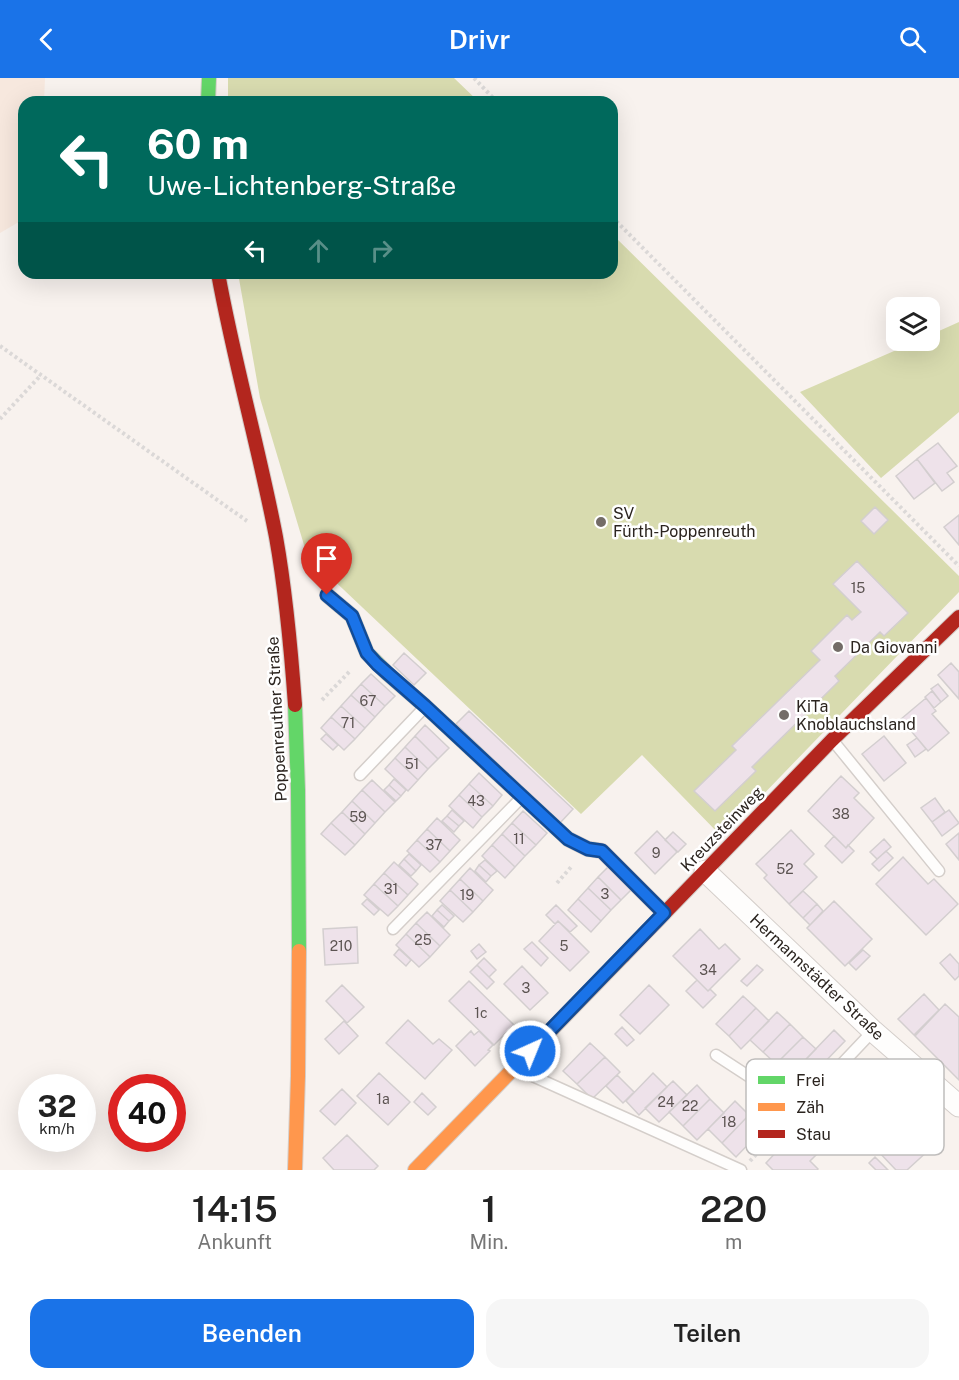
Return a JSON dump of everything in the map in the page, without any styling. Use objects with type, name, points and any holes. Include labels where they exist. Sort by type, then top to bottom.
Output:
[{"type":"street","points":[[208,96],[209,78]]},
{"type":"street","name":"Poppenreuther Straße","points":[[219,279],[230,338],[274,531],[282,575],[293,679],[299,838],[299,990],[295,1170]]},
{"type":"street","points":[[327,595],[352,616],[367,653],[388,674],[568,839],[588,849],[602,851],[664,913]]},
{"type":"street","name":"Kreuzsteinweg","points":[[415,1170],[832,740],[959,617]]},
{"type":"street","name":"Hermannstädter Straße","points":[[705,871],[873,1031],[906,1059]]},
{"type":"street","name":"Hermannstädter Straße","points":[[944,1092],[959,1106]]},
{"type":"lane","points":[[360,775],[425,706]]},
{"type":"lane","points":[[832,740],[939,871]]},
{"type":"lane","points":[[393,929],[522,797]]},
{"type":"lane","points":[[846,1059],[873,1031]]},
{"type":"lane","points":[[716,1055],[746,1075]]},
{"type":"lane","points":[[514,1068],[741,1170]]},
{"type":"path","points":[[474,78],[491,96]]},
{"type":"path","points":[[618,223],[959,566]]},
{"type":"path","points":[[0,346],[243,519],[274,531]]},
{"type":"path","points":[[0,419],[41,375]]},
{"type":"path","points":[[322,700],[367,653]]},
{"type":"path","points":[[750,1161],[756,1155]]},
{"type":"shaded area","points":[[0,78],[45,78],[44,96],[18,96],[18,222],[0,233]]},
{"type":"green space","points":[[228,78],[454,78],[473,96],[228,96]]},
{"type":"green space","name":"SV Fürth-Poppenreuth","points":[[618,240],[959,576],[959,592],[722,837],[642,755],[581,814],[307,555],[260,398],[239,279],[618,279]]},
{"type":"green space","points":[[959,322],[959,412],[881,478],[800,392],[894,351],[940,351],[940,331]]},
{"type":"building","points":[[938,443],[957,466],[947,473],[954,482],[942,491],[917,459]]},
{"type":"building","points":[[917,459],[935,483],[914,499],[896,476]]},
{"type":"building","points":[[875,507],[888,520],[874,534],[861,521]]},
{"type":"building","points":[[959,515],[959,545],[944,527]]},
{"type":"building","points":[[857,561],[908,613],[884,636],[880,632],[835,676],[839,681],[752,767],[756,771],[715,811],[694,791],[736,750],[732,746],[820,660],[811,651],[847,615],[852,620],[861,612],[833,584]]},
{"type":"building","points":[[404,653],[426,673],[414,685],[393,665]]},
{"type":"building","points":[[951,663],[959,672],[959,699],[938,675]]},
{"type":"building","points":[[371,674],[395,696],[385,706],[361,684]]},
{"type":"building","points":[[361,684],[385,706],[375,717],[351,695]]},
{"type":"building","points":[[938,684],[948,696],[941,702],[931,689]]},
{"type":"building","points":[[932,691],[941,702],[934,708],[925,697]]},
{"type":"building","points":[[351,695],[375,717],[365,728],[341,706]]},
{"type":"building","points":[[926,698],[936,711],[932,714],[949,733],[928,751],[901,719]]},
{"type":"building","points":[[341,706],[365,728],[355,739],[331,717]]},
{"type":"building","points":[[469,711],[573,809],[560,823],[456,724]]},
{"type":"building","points":[[331,717],[355,739],[344,750],[321,728]]},
{"type":"building","points":[[425,725],[449,748],[438,759],[415,736]]},
{"type":"building","points":[[326,734],[338,745],[333,750],[321,739]]},
{"type":"building","points":[[415,736],[438,759],[428,769],[405,747]]},
{"type":"building","points":[[884,736],[906,763],[884,781],[862,754]]},
{"type":"building","points":[[917,738],[926,749],[915,757],[907,745]]},
{"type":"building","points":[[405,747],[428,769],[418,780],[395,758]]},
{"type":"building","points":[[395,758],[418,780],[408,791],[385,769]]},
{"type":"building","points":[[479,773],[502,795],[493,806],[469,784]]},
{"type":"building","points":[[841,776],[859,793],[854,798],[874,818],[846,848],[808,811]]},
{"type":"building","points":[[394,779],[406,790],[401,796],[389,785]]},
{"type":"building","points":[[372,780],[395,802],[385,812],[362,790]]},
{"type":"building","points":[[469,784],[493,806],[482,817],[459,795]]},
{"type":"building","points":[[389,785],[401,796],[396,801],[384,790]]},
{"type":"building","points":[[362,790],[385,812],[375,823],[352,801]]},
{"type":"building","points":[[459,795],[482,817],[473,828],[449,806]]},
{"type":"building","points":[[935,798],[945,812],[932,822],[921,808]]},
{"type":"building","points":[[352,801],[375,823],[365,834],[342,812]]},
{"type":"building","points":[[452,810],[464,821],[459,826],[447,816]]},
{"type":"building","points":[[949,810],[959,823],[942,836],[932,822]]},
{"type":"building","points":[[523,811],[547,833],[536,845],[512,823]]},
{"type":"building","points":[[342,812],[365,834],[355,845],[331,823]]},
{"type":"building","points":[[447,816],[459,826],[454,832],[442,821]]},
{"type":"building","points":[[437,818],[460,840],[450,851],[427,829]]},
{"type":"building","points":[[331,823],[355,845],[345,855],[321,834]]},
{"type":"building","points":[[512,823],[536,845],[525,856],[502,834]]},
{"type":"building","points":[[427,829],[450,851],[440,862],[417,840]]},
{"type":"building","points":[[791,830],[814,854],[804,864],[817,877],[789,904],[764,878],[767,875],[756,864]]},
{"type":"building","points":[[657,831],[677,852],[655,874],[635,853]]},
{"type":"building","points":[[673,832],[686,844],[678,852],[665,840]]},
{"type":"building","points":[[959,833],[959,860],[946,844]]},
{"type":"building","points":[[502,834],[525,856],[515,867],[492,845]]},
{"type":"building","points":[[834,836],[846,848],[848,845],[854,851],[842,863],[825,846]]},
{"type":"building","points":[[884,839],[891,847],[877,859],[870,852]]},
{"type":"building","points":[[417,840],[440,862],[430,872],[407,851]]},
{"type":"building","points":[[492,845],[515,867],[505,878],[482,856]]},
{"type":"building","points":[[886,851],[893,858],[879,871],[872,864]]},
{"type":"building","points":[[409,854],[421,865],[416,871],[404,859]]},
{"type":"building","points":[[903,857],[928,884],[934,879],[958,904],[926,935],[876,884]]},
{"type":"building","points":[[404,859],[416,871],[411,876],[399,865]]},
{"type":"building","points":[[485,860],[497,871],[491,876],[479,865]]},
{"type":"building","points":[[394,862],[418,884],[408,895],[384,873]]},
{"type":"building","points":[[479,865],[491,876],[486,882],[475,871]]},
{"type":"building","points":[[609,866],[632,889],[621,900],[598,877]]},
{"type":"building","points":[[470,868],[493,890],[483,901],[460,879]]},
{"type":"building","points":[[384,873],[408,895],[398,906],[374,884]]},
{"type":"building","points":[[598,877],[621,900],[611,910],[588,888]]},
{"type":"building","points":[[460,879],[483,901],[473,912],[450,890]]},
{"type":"building","points":[[374,884],[398,906],[388,916],[364,895]]},
{"type":"building","points":[[588,888],[611,910],[601,921],[578,899]]},
{"type":"building","points":[[450,890],[473,912],[463,922],[440,901]]},
{"type":"building","points":[[803,891],[817,904],[803,918],[789,904]]},
{"type":"building","points":[[367,899],[379,910],[374,915],[362,904]]},
{"type":"building","points":[[578,899],[601,921],[591,932],[568,910]]},
{"type":"building","points":[[834,901],[872,939],[845,966],[807,928]]},
{"type":"building","points":[[817,904],[823,911],[810,925],[803,918]]},
{"type":"building","points":[[442,905],[454,916],[449,921],[437,910]]},
{"type":"building","points":[[556,905],[577,926],[570,932],[558,921],[555,924],[546,915]]},
{"type":"building","points":[[437,910],[449,921],[444,927],[432,916]]},
{"type":"building","points":[[427,912],[450,935],[440,946],[416,923]]},
{"type":"building","points":[[558,921],[589,952],[570,971],[539,941]]},
{"type":"building","points":[[416,923],[440,946],[430,957],[406,934]]},
{"type":"building","points":[[357,927],[358,963],[325,965],[323,929]]},
{"type":"building","points":[[700,929],[719,949],[725,944],[740,959],[708,991],[673,956]]},
{"type":"building","points":[[406,934],[430,957],[419,967],[396,945]]},
{"type":"building","points":[[532,942],[548,958],[541,966],[524,949]]},
{"type":"building","points":[[479,944],[486,952],[477,959],[471,951]]},
{"type":"building","points":[[399,949],[411,960],[406,966],[394,955]]},
{"type":"building","points":[[863,950],[870,956],[856,970],[849,963]]},
{"type":"building","points":[[950,954],[959,964],[959,976],[955,980],[940,963]]},
{"type":"building","points":[[484,958],[496,970],[489,977],[477,965]]},
{"type":"building","points":[[477,965],[494,982],[487,989],[470,972]]},
{"type":"building","points":[[757,965],[763,970],[747,986],[741,981]]},
{"type":"building","points":[[522,966],[548,993],[530,1010],[504,984]]},
{"type":"building","points":[[697,980],[708,991],[710,989],[716,995],[703,1008],[686,991]]},
{"type":"building","points":[[469,981],[514,1025],[494,1045],[449,1001]]},
{"type":"building","points":[[342,985],[364,1007],[347,1023],[326,1001]]},
{"type":"building","points":[[649,985],[669,1005],[640,1034],[620,1015]]},
{"type":"building","points":[[924,994],[939,1010],[914,1035],[898,1019]]},
{"type":"building","points":[[743,996],[756,1008],[729,1036],[716,1024]]},
{"type":"building","points":[[945,1004],[959,1017],[959,1080],[944,1065],[944,1059],[938,1059],[915,1036]]},
{"type":"building","points":[[756,1008],[769,1021],[741,1049],[729,1036]]},
{"type":"building","points":[[777,1012],[790,1024],[763,1052],[750,1040]]},
{"type":"building","points":[[408,1020],[433,1044],[439,1039],[452,1050],[425,1079],[386,1043]]},
{"type":"building","points":[[344,1021],[358,1036],[339,1054],[325,1039]]},
{"type":"building","points":[[790,1024],[803,1037],[781,1059],[771,1059],[763,1052]]},
{"type":"building","points":[[622,1027],[634,1040],[627,1046],[615,1034]]},
{"type":"building","points":[[834,1030],[845,1041],[828,1059],[806,1059]]},
{"type":"building","points":[[471,1031],[474,1035],[479,1031],[493,1045],[475,1066],[456,1046]]},
{"type":"building","points":[[803,1037],[816,1049],[806,1059],[781,1059]]},
{"type":"building","points":[[590,1043],[605,1057],[577,1084],[563,1071]]},
{"type":"building","points":[[605,1057],[620,1072],[592,1099],[577,1084]]},
{"type":"building","points":[[379,1073],[410,1102],[388,1125],[357,1096]]},
{"type":"building","points":[[653,1073],[667,1087],[639,1115],[626,1101]]},
{"type":"building","points":[[617,1075],[634,1092],[623,1103],[606,1086]]},
{"type":"building","points":[[673,1081],[687,1095],[659,1122],[645,1108]]},
{"type":"building","points":[[697,1085],[710,1099],[683,1126],[669,1112]]},
{"type":"building","points":[[342,1089],[356,1103],[335,1125],[320,1111]]},
{"type":"building","points":[[422,1093],[436,1107],[428,1115],[414,1102]]},
{"type":"building","points":[[710,1099],[724,1113],[697,1140],[683,1126]]},
{"type":"building","points":[[735,1101],[746,1112],[746,1118],[722,1143],[708,1129]]},
{"type":"building","points":[[746,1118],[746,1147],[736,1157],[722,1143]]},
{"type":"building","points":[[347,1135],[378,1166],[374,1170],[334,1170],[323,1158]]},
{"type":"building","points":[[773,1155],[816,1155],[810,1161],[818,1169],[773,1170],[766,1163]]},
{"type":"building","points":[[882,1155],[923,1155],[907,1170],[896,1170]]},
{"type":"building","points":[[875,1157],[888,1170],[876,1170],[869,1163]]},
{"type":"traffic: fast","points":[[208,96],[209,78]]},
{"type":"traffic: fast","points":[[327,595],[352,616],[367,653],[388,674],[568,839],[588,849],[596,850]]},
{"type":"traffic: fast","points":[[295,705],[299,951]]},
{"type":"traffic: slow","points":[[295,1170],[299,951]]},
{"type":"traffic: slow","points":[[415,1170],[623,956]]},
{"type":"traffic: jam","points":[[219,279],[276,537],[288,621],[295,705]]},
{"type":"traffic: jam","points":[[623,956],[832,740],[959,617]]},
{"type":"traffic: jam","points":[[596,850],[602,851],[664,913]]},
{"type":"place","name":"SV Fürth-Poppenreuth","points":[[601,522]]},
{"type":"place","name":"Da Giovanni","points":[[838,647]]},
{"type":"place","name":"KiTa Knoblauchsland","points":[[784,715]]},
{"type":"route","points":[[327,595],[352,616],[367,653],[388,674],[568,839],[588,849],[602,851],[664,913],[530,1051]]}]
